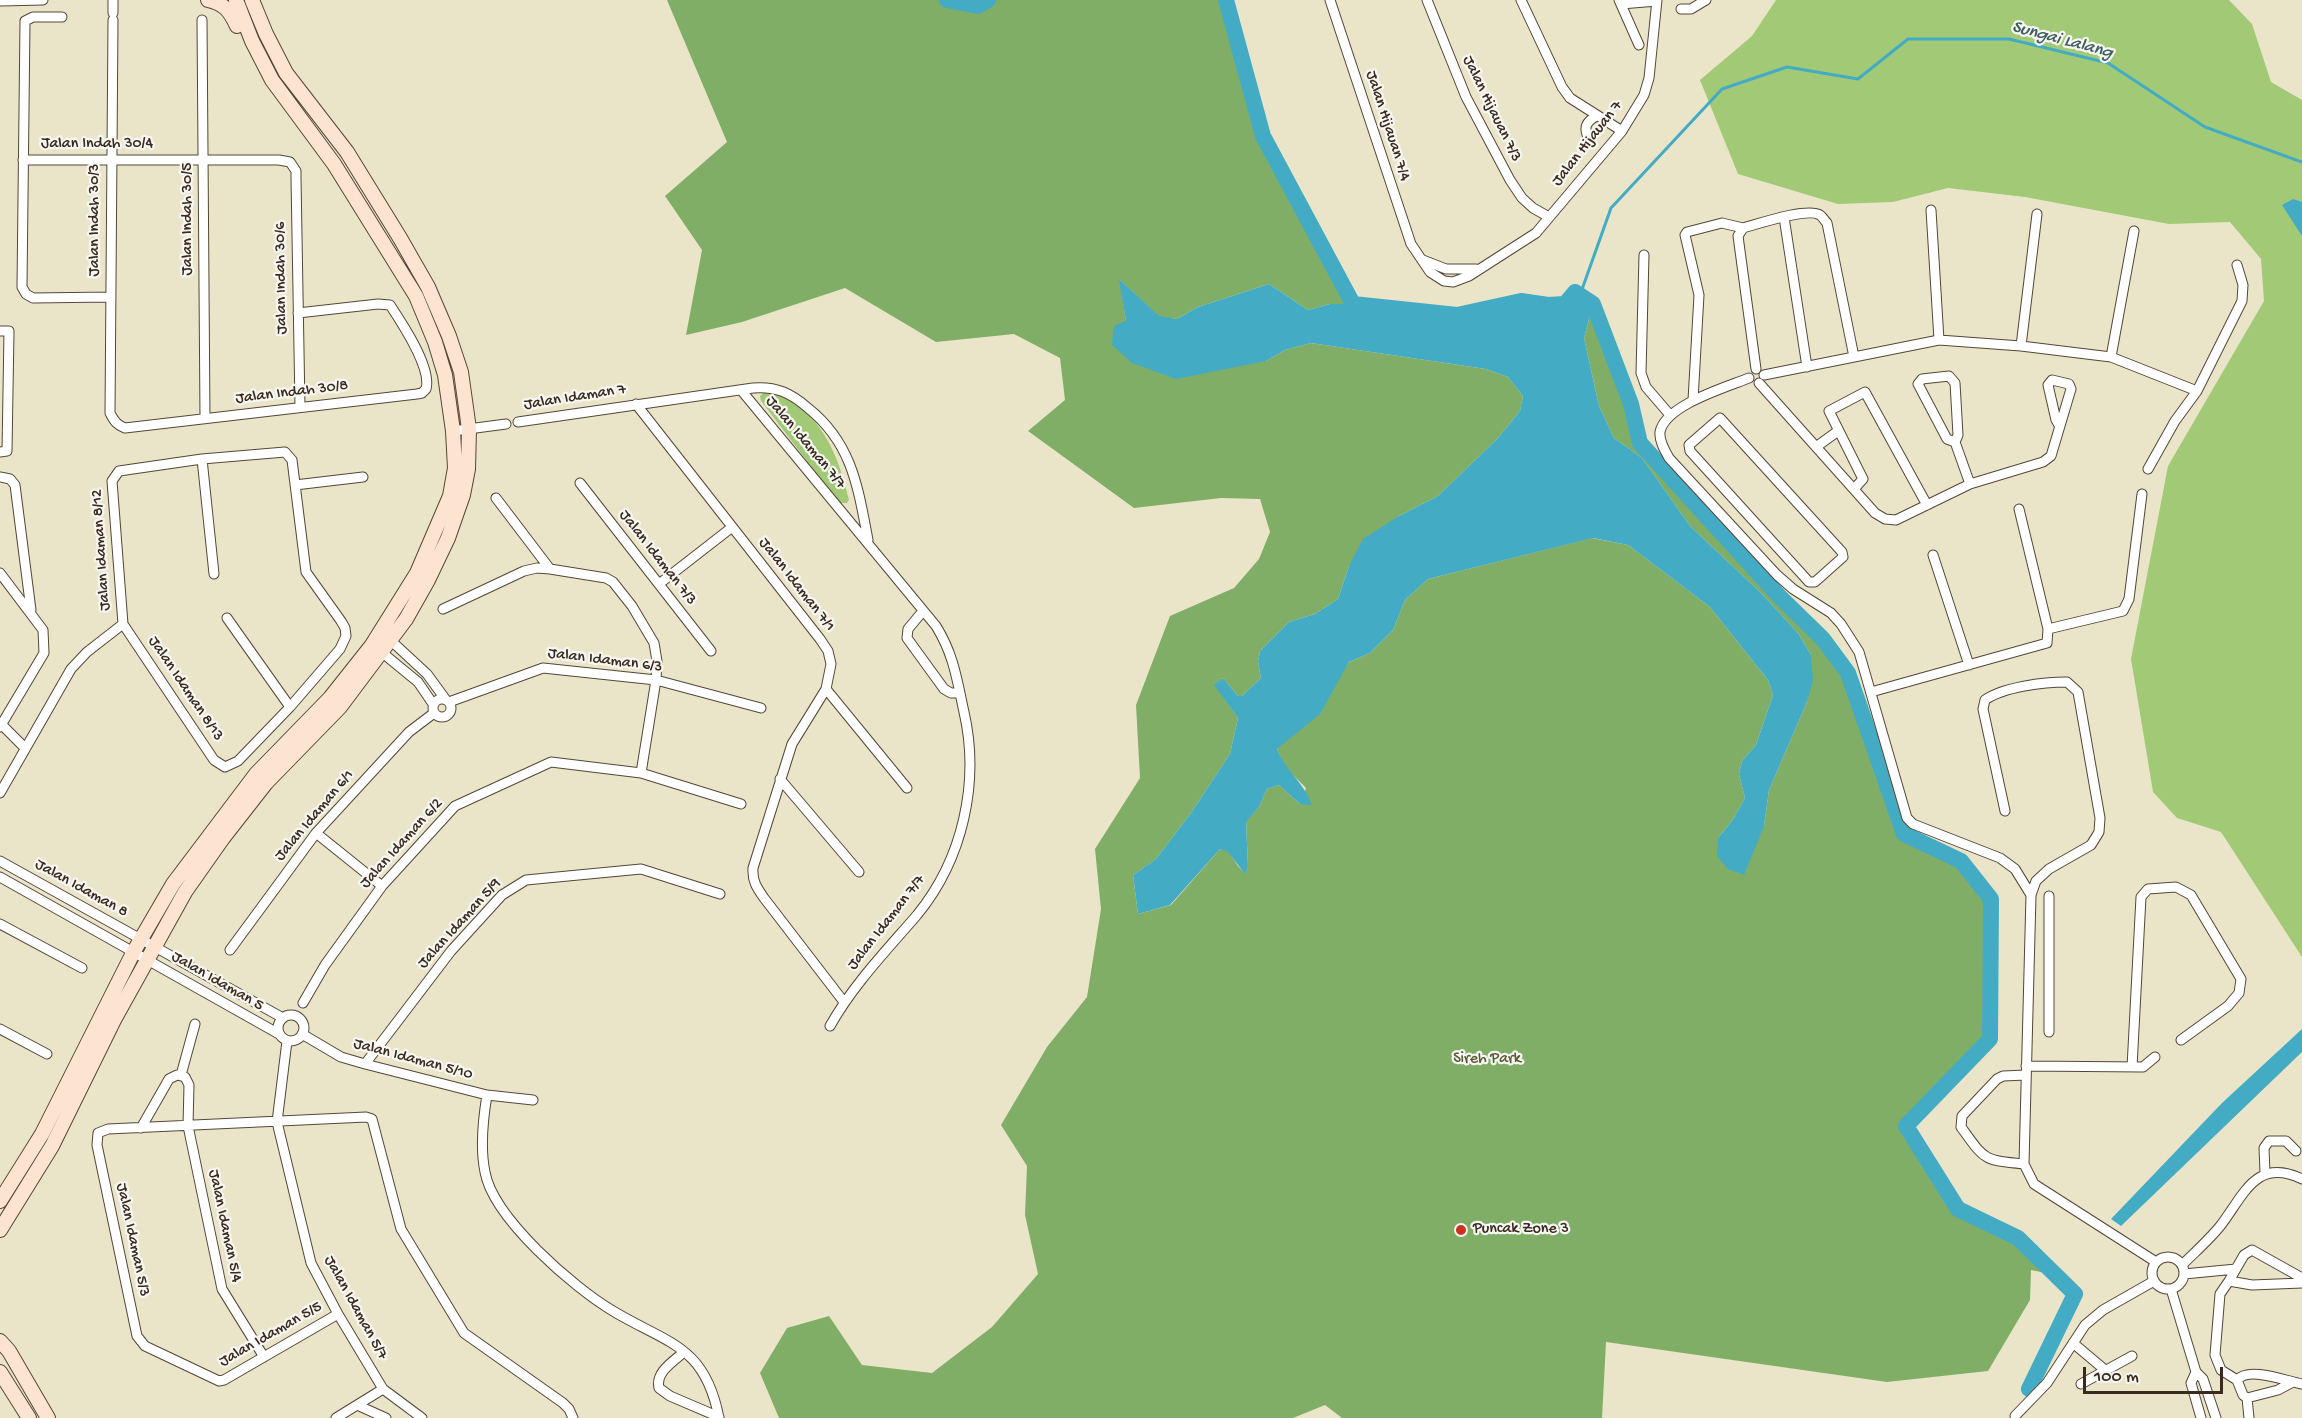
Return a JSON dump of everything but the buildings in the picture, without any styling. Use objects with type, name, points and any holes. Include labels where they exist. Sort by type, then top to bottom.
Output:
[{"type":"main road","points":[[0,1201],[42,1134],[144,949],[222,838],[266,783],[340,707],[386,635],[417,573],[450,496],[455,468],[453,431],[445,375],[435,342],[416,296],[334,164],[253,57],[229,10],[224,5],[208,0]]},
{"type":"main road","points":[[236,0],[252,41],[272,81]]},
{"type":"main road","points":[[252,0],[286,73],[347,152],[428,287],[449,336],[461,372],[469,429],[468,469],[463,495],[448,538],[429,580],[406,619],[386,635]]},
{"type":"main road","points":[[0,1230],[52,1146],[115,1018],[144,949]]},
{"type":"main road","points":[[0,1341],[9,1351],[48,1418]]},
{"type":"main road","points":[[0,1372],[29,1418]]},
{"type":"street","points":[[0,1],[43,0]]},
{"type":"street","name":"Jalan Indah 30/3","points":[[113,0],[110,413],[113,419]]},
{"type":"street","name":"Jalan Hijauan 7/4","points":[[1330,0],[1403,222],[1411,244],[1425,262]]},
{"type":"street","name":"Jalan Hijauan 7/3","points":[[1427,0],[1466,97],[1510,180],[1522,198],[1533,208],[1549,217]]},
{"type":"street","points":[[1521,0],[1562,87],[1570,98],[1622,131]]},
{"type":"street","points":[[1639,45],[1620,2],[1657,0]]},
{"type":"street","name":"Jalan Hijauan 7","points":[[1425,262],[1436,277],[1453,282],[1461,280],[1526,241],[1549,217],[1622,131],[1644,95],[1649,78],[1657,0]]},
{"type":"street","points":[[1681,9],[1691,9],[1706,0]]},
{"type":"street","points":[[62,17],[33,17],[25,21],[22,287],[26,294],[33,298],[111,297]]},
{"type":"street","name":"Jalan Indah 30/5","points":[[202,20],[205,418]]},
{"type":"street","points":[[1589,139],[1585,132],[1586,125],[1590,119],[1597,116]]},
{"type":"street","name":"Jalan Indah 30/4","points":[[23,160],[279,160]]},
{"type":"street","name":"Jalan Indah 30/6","points":[[279,160],[290,162],[296,171],[300,407]]},
{"type":"street","points":[[1931,210],[1939,340]]},
{"type":"street","points":[[1693,400],[1699,295],[1685,235],[1687,232],[1722,223],[1743,228],[1784,217],[1819,214],[1827,222],[1854,357]]},
{"type":"street","points":[[2021,345],[2037,214]]},
{"type":"street","points":[[1784,217],[1807,367]]},
{"type":"street","points":[[1743,228],[1738,236],[1760,376],[1816,447],[1875,513],[1886,519],[1896,520],[1970,484],[2043,462],[2051,456],[2059,425]]},
{"type":"street","points":[[2111,357],[2134,231]]},
{"type":"street","points":[[1644,255],[1641,373],[1646,387],[1670,416]]},
{"type":"street","points":[[2148,469],[2175,421],[2197,391],[2242,301],[2243,285],[2237,265]]},
{"type":"street","name":"Jalan Indah 30/8","points":[[113,419],[117,425],[125,428],[422,393],[427,384],[426,377],[412,341],[390,305],[385,303],[297,313]]},
{"type":"street","points":[[0,331],[9,331],[4,452]]},
{"type":"street","points":[[2031,895],[2015,869],[2000,858],[1913,824],[1907,818],[1859,652],[1831,613],[1793,589],[1770,568],[1669,459],[1662,445],[1660,432],[1670,416],[1693,400],[1749,378],[1755,384],[1760,376],[1939,340],[2021,345],[2111,357],[2197,391]]},
{"type":"street","points":[[1955,442],[1947,439],[1942,430],[1918,384],[1922,379],[1949,376],[1953,378],[1958,435],[1955,442],[1970,484]]},
{"type":"street","name":"Jalan Idaman 7/7","points":[[636,404],[765,387],[777,388],[791,394],[834,432],[843,447],[861,501],[869,543]]},
{"type":"street","name":"Jalan Idaman 7/7","points":[[741,390],[869,543],[923,610],[946,643],[955,665],[969,738],[970,769],[963,823],[941,878],[916,915],[843,1002],[830,1026]]},
{"type":"street","points":[[1854,489],[1863,479],[1829,411],[1865,392],[1927,505]]},
{"type":"street","name":"Jalan Idaman 7","points":[[518,422],[636,404]]},
{"type":"street","name":"Jalan Idaman 7/1","points":[[636,404],[828,651],[831,670],[826,688],[796,735],[780,779],[753,874],[756,887],[843,1002]]},
{"type":"street","points":[[1720,418],[1844,555],[1812,583],[1784,556],[1709,473],[1690,451],[1689,445],[1720,418]]},
{"type":"street","name":"Jalan Idaman 7","points":[[453,431],[506,424]]},
{"type":"street","points":[[1816,447],[1838,431]]},
{"type":"street","points":[[214,574],[202,459],[281,452],[288,454],[292,460],[306,572],[341,621],[346,636],[340,649],[290,707],[227,618]]},
{"type":"street","name":"Jalan Idaman 8/12","points":[[123,624],[112,481],[119,471],[202,459]]},
{"type":"street","points":[[1694,486],[1709,473]]},
{"type":"street","points":[[0,477],[10,479],[15,485],[31,613]]},
{"type":"street","points":[[295,485],[363,477]]},
{"type":"street","name":"Jalan Idaman 7/3","points":[[580,483],[711,651]]},
{"type":"street","points":[[2048,629],[2123,611],[2129,599],[2142,494]]},
{"type":"street","points":[[496,498],[550,568]]},
{"type":"street","points":[[842,511],[861,501]]},
{"type":"street","points":[[1871,692],[2047,643],[2048,629],[2019,509]]},
{"type":"street","points":[[659,584],[731,528]]},
{"type":"street","points":[[1933,555],[1969,664]]},
{"type":"street","points":[[1770,568],[1784,556]]},
{"type":"street","points":[[443,609],[524,571],[537,568],[550,568],[606,578],[613,582],[632,606],[654,643],[657,661],[656,680],[640,773]]},
{"type":"street","points":[[0,573],[43,630],[45,642],[44,653],[0,725],[25,748]]},
{"type":"street","points":[[923,610],[908,629],[907,638],[944,689],[951,693],[960,693]]},
{"type":"street","points":[[0,793],[71,669],[87,652],[123,624]]},
{"type":"street","name":"Jalan Idaman 8/13","points":[[123,624],[214,760],[225,767],[238,761],[290,707]]},
{"type":"street","points":[[377,649],[418,682],[438,716],[447,715],[451,708],[448,701],[427,674],[386,635]]},
{"type":"street","name":"Jalan Idaman 6/3","points":[[448,701],[539,668],[656,680],[761,708]]},
{"type":"street","points":[[2005,811],[1983,709],[1984,700],[1995,693],[2055,682],[2067,682],[2078,692],[2100,818],[2099,832],[2091,845],[2049,869],[2036,881],[2031,895],[2024,1164],[2034,1184],[2156,1262]]},
{"type":"street","points":[[826,688],[907,788]]},
{"type":"street","points":[[434,708],[437,699],[448,701]]},
{"type":"street","name":"Jalan Idaman 6/1","points":[[230,950],[316,833],[434,708]]},
{"type":"street","name":"Jalan Idaman 6/2","points":[[303,1003],[325,965],[382,886],[455,806],[551,762],[640,773],[741,804]]},
{"type":"street","points":[[780,779],[859,872]]},
{"type":"street","points":[[316,833],[382,886]]},
{"type":"street","name":"Jalan Idaman 8","points":[[0,861],[56,892],[144,949]]},
{"type":"street","name":"Jalan Idaman 5/9","points":[[365,1064],[451,951],[502,895],[526,880],[640,869],[720,894]]},
{"type":"street","name":"Jalan Idaman 8","points":[[0,877],[51,905],[144,949]]},
{"type":"street","points":[[2132,1067],[2141,897],[2148,889],[2175,887],[2191,895],[2241,979],[2239,993],[2228,1006],[2181,1040]]},
{"type":"street","points":[[51,905],[56,892]]},
{"type":"street","points":[[2049,896],[2049,1032]]},
{"type":"street","points":[[0,924],[82,968]]},
{"type":"street","points":[[2030,930],[2049,930]]},
{"type":"street","name":"Jalan Idaman 5","points":[[144,949],[283,1018]]},
{"type":"street","name":"Jalan Idaman 5","points":[[144,949],[279,1034]]},
{"type":"street","points":[[2028,1007],[2049,1008]]},
{"type":"street","points":[[291,1015],[299,1018],[303,1026],[302,1034],[296,1040],[287,1041],[279,1034],[278,1025],[283,1018],[291,1015]]},
{"type":"street","points":[[141,1128],[169,1079],[181,1075],[195,1024]]},
{"type":"street","points":[[0,1029],[47,1054]]},
{"type":"street","name":"Jalan Idaman 5/10","points":[[302,1034],[341,1057],[365,1064],[487,1095],[533,1100]]},
{"type":"street","points":[[277,1122],[287,1041]]},
{"type":"street","points":[[2024,1164],[1995,1161],[1983,1156],[1961,1127],[1962,1116],[1997,1079],[2026,1071],[2143,1067],[2155,1058]]},
{"type":"street","name":"Jalan Idaman 5/4","points":[[181,1075],[188,1080],[189,1085],[188,1126],[222,1289],[264,1357]]},
{"type":"street","name":"Jalan Idaman 5/10","points":[[487,1095],[484,1114],[485,1173],[496,1200],[525,1238],[568,1277],[612,1311],[663,1336],[693,1359],[706,1375],[714,1393],[719,1417]]},
{"type":"street","points":[[141,1128],[372,1119],[401,1229],[464,1333],[569,1409],[573,1418]]},
{"type":"street","name":"Jalan Idaman 5/7","points":[[277,1122],[311,1263],[338,1314],[383,1389],[422,1418]]},
{"type":"street","name":"Jalan Idaman 5/3","points":[[141,1128],[103,1130],[98,1133],[97,1145],[140,1341],[145,1346],[219,1381]]},
{"type":"street","points":[[2265,1173],[2264,1148],[2269,1141],[2286,1141],[2296,1150]]},
{"type":"street","points":[[2183,1270],[2179,1261],[2169,1257],[2156,1262],[2152,1272],[2154,1281],[2162,1288],[2172,1289],[2180,1284],[2183,1270],[2251,1184],[2265,1173],[2292,1174],[2302,1179]]},
{"type":"street","points":[[2297,1383],[2247,1398],[2242,1395],[2236,1380],[2221,1370],[2215,1355],[2220,1294],[2244,1255],[2252,1250],[2302,1278]]},
{"type":"street","points":[[2183,1270],[2236,1269]]},
{"type":"street","points":[[2005,1418],[2016,1417],[2047,1383],[2085,1325],[2103,1310],[2154,1281]]},
{"type":"street","points":[[2229,1281],[2252,1285],[2302,1283]]},
{"type":"street","points":[[2172,1289],[2196,1372],[2203,1379],[2216,1418]]},
{"type":"street","name":"Jalan Idaman 5/5","points":[[219,1381],[338,1314]]},
{"type":"street","points":[[2073,1343],[2105,1370]]},
{"type":"street","name":"Jalan Idaman 5/10","points":[[684,1352],[661,1374],[657,1381],[659,1388],[670,1396],[719,1417]]},
{"type":"street","points":[[2081,1384],[2132,1356]]},
{"type":"street","points":[[2196,1372],[2191,1383],[2201,1418]]},
{"type":"street","points":[[2236,1380],[2245,1375],[2263,1375],[2297,1383]]},
{"type":"street","points":[[336,1418],[383,1389]]},
{"type":"street","points":[[2247,1398],[2249,1418]]},
{"type":"street","points":[[357,1405],[386,1418]]},
{"type":"green space","name":"Sireh Park","points":[[667,0],[947,0],[978,6],[988,0],[1226,0],[1263,136],[1353,304],[1330,304],[1308,310],[1269,284],[1198,307],[1177,319],[1159,317],[1120,280],[1126,321],[1266,361],[1285,350],[1311,343],[1486,369],[1508,377],[1523,396],[1520,411],[1498,438],[1438,496],[1399,516],[1349,566],[1338,599],[1315,614],[1289,622],[1260,651],[1258,662],[1261,678],[1242,696],[1238,696],[1223,678],[1215,685],[1238,718],[1230,754],[1191,813],[1156,859],[1133,875],[1138,914],[1171,905],[1220,849],[1228,851],[1245,873],[1248,867],[1246,821],[1259,807],[1267,789],[1279,785],[1300,804],[1306,788],[1285,767],[1277,749],[1335,685],[1349,662],[1370,653],[1393,630],[1405,600],[1428,579],[1592,538],[1628,545],[1710,607],[1768,680],[1773,695],[1756,745],[1742,761],[1739,774],[1745,798],[1732,821],[1718,838],[1764,826],[1769,790],[1807,702],[1811,655],[1798,633],[1760,592],[1690,526],[1642,458],[1614,438],[1599,406],[1584,338],[1593,304],[1631,404],[1640,443],[1780,597],[1823,639],[1848,673],[1904,834],[1961,861],[1991,899],[1990,1039],[1906,1126],[1958,1209],[2018,1238],[2056,1275],[2031,1270],[2030,1300],[1988,1371],[1887,1382],[1606,1342],[1602,1418],[1342,1418],[1325,1405],[1293,1418],[779,1418],[760,1373],[787,1328],[829,1316],[862,1365],[932,1373],[992,1327],[1038,1274],[1025,1215],[1027,1166],[1001,1125],[1047,1047],[1087,997],[1101,909],[1095,849],[1140,778],[1136,705],[1170,616],[1234,588],[1259,559],[1270,532],[1260,499],[1221,498],[1134,508],[1028,431],[1065,400],[1060,358],[1014,334],[936,342],[845,288],[742,322],[686,335],[702,250],[665,196],[727,142]]},
{"type":"green space","points":[[1776,0],[2229,0],[2252,24],[2271,82],[2302,100],[2302,957],[2221,832],[2177,818],[2153,792],[2131,659],[2168,466],[2264,301],[2261,259],[2230,222],[2169,224],[2025,197],[1948,188],[1893,202],[1838,204],[1738,174],[1700,80],[1752,36]]},
{"type":"green space","points":[[764,392],[784,395],[805,412],[824,434],[841,472],[849,500],[847,503],[839,503],[761,401],[760,396]]},
{"type":"water","points":[[2293,199],[2302,202],[2302,236],[2282,205]]},
{"type":"water","points":[[1119,279],[1159,316],[1177,319],[1198,307],[1269,284],[1308,310],[1330,304],[1353,304],[1457,315],[1521,301],[1548,305],[1565,304],[1575,292],[1593,304],[1584,338],[1599,406],[1614,438],[1642,458],[1690,526],[1760,592],[1798,633],[1811,655],[1813,681],[1807,702],[1769,790],[1764,826],[1744,875],[1728,869],[1717,856],[1718,838],[1732,821],[1745,798],[1739,774],[1742,761],[1756,745],[1773,695],[1768,680],[1710,607],[1628,545],[1593,538],[1428,579],[1405,600],[1393,630],[1370,653],[1349,662],[1320,714],[1277,749],[1312,805],[1300,804],[1279,785],[1267,789],[1259,807],[1246,822],[1248,867],[1245,874],[1228,852],[1220,849],[1170,905],[1138,914],[1133,875],[1156,859],[1191,813],[1230,754],[1238,718],[1214,685],[1223,678],[1238,696],[1242,696],[1261,678],[1258,662],[1260,651],[1289,622],[1315,614],[1338,599],[1349,566],[1363,539],[1399,516],[1438,496],[1498,438],[1520,411],[1523,396],[1508,377],[1486,369],[1311,343],[1285,350],[1266,361],[1176,379],[1132,363],[1112,345],[1114,326],[1126,321]]},
{"type":"water","points":[[2302,1029],[2302,1052],[2121,1226],[2111,1219],[2222,1103]]},
{"type":"waterway","points":[[947,0],[978,6],[988,0]]},
{"type":"waterway","points":[[1226,0],[1263,136],[1353,304],[1457,315],[1521,301],[1548,305],[1565,304],[1575,292],[1593,304],[1631,404],[1640,443],[1780,597],[1823,639],[1848,673],[1904,834],[1961,861],[1991,899],[1990,1039],[1906,1126],[1958,1209],[2018,1238],[2075,1294],[2029,1389]]},
{"type":"waterway","name":"Sungai Lalang","points":[[1580,295],[1611,208],[1722,89],[1787,67],[1858,79],[1908,39],[2009,39],[2108,63],[2205,127],[2302,162]]},
{"type":"place","name":"Puncak Zone 3","points":[[1461,1230]]}]
